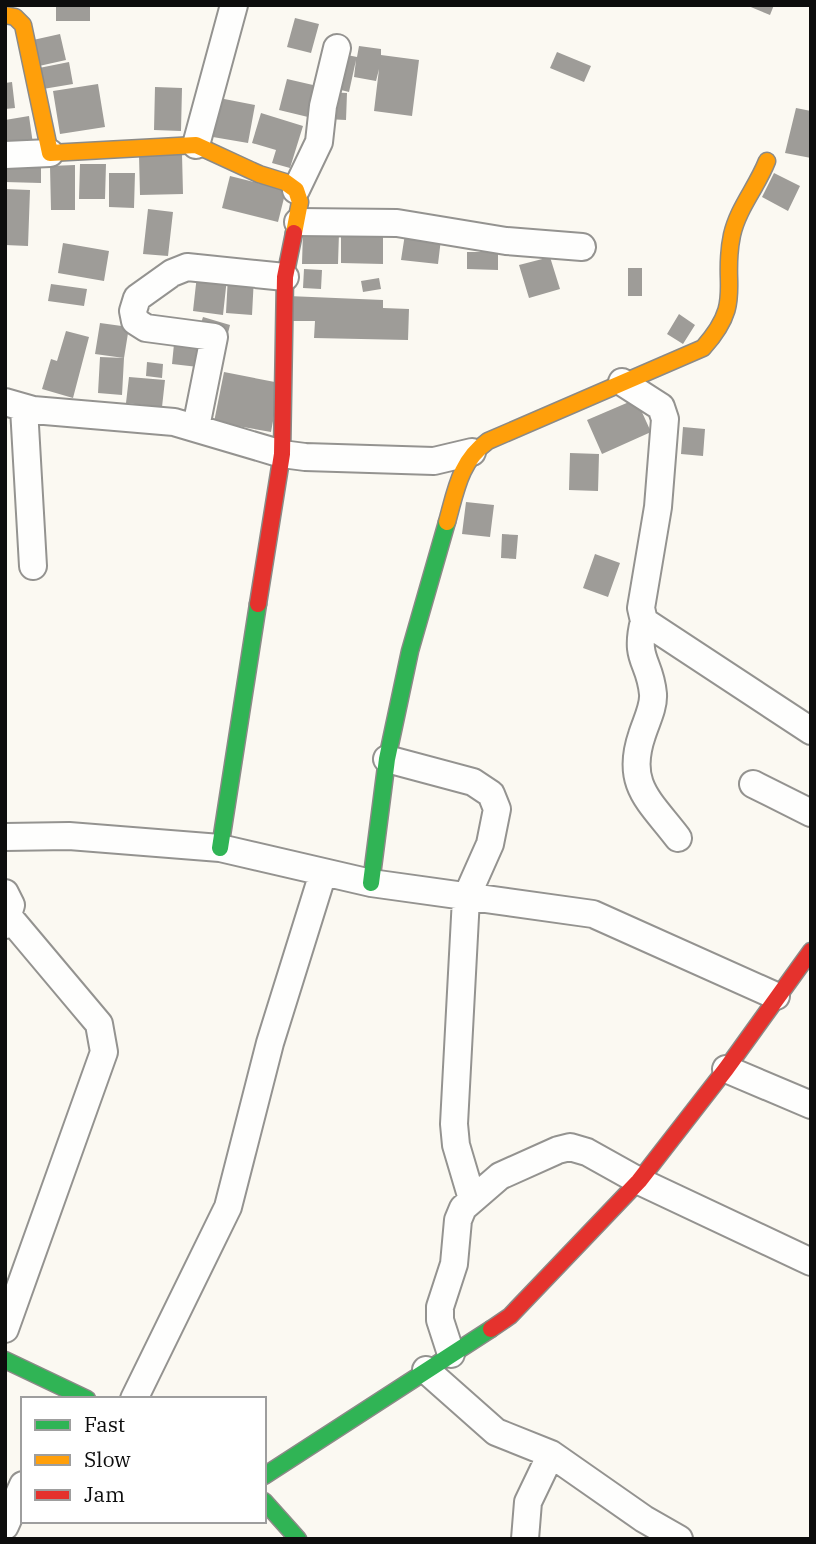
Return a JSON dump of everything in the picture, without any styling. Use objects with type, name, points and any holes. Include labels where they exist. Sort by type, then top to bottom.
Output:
[{"type":"street","points":[[196,145],[234,5]]},
{"type":"street","points":[[5,15],[15,17],[23,24],[50,153]]},
{"type":"street","points":[[220,848],[282,454],[285,277],[298,222],[300,202],[296,190],[319,142],[323,106],[337,48]]},
{"type":"street","points":[[5,155],[196,145],[296,190]]},
{"type":"street","points":[[33,566],[15,405],[52,412],[151,418],[196,427],[282,454],[318,458],[434,461],[472,452],[488,441],[704,348],[724,324],[732,298],[732,246],[736,220],[767,161]]},
{"type":"street","points":[[298,222],[397,223],[506,241],[582,247]]},
{"type":"street","points":[[196,427],[214,337],[146,328],[135,321],[133,311],[137,298],[172,273],[187,267],[285,277]]},
{"type":"street","points":[[622,382],[662,407],[665,419],[658,507],[641,608],[644,621],[639,651],[653,695],[635,760],[634,773],[637,785],[678,838]]},
{"type":"street","points":[[371,883],[387,759],[415,629],[458,478],[472,452]]},
{"type":"street","points":[[644,621],[811,731]]},
{"type":"street","points":[[387,759],[460,777],[491,794],[497,810],[496,827],[466,898],[454,1124],[456,1145],[472,1199]]},
{"type":"street","points":[[753,784],[811,813]]},
{"type":"street","points":[[5,837],[69,836],[220,848],[371,883],[593,914],[776,996]]},
{"type":"street","points":[[135,1397],[228,1207],[270,1043],[323,873]]},
{"type":"street","points":[[5,1329],[104,1052],[99,1024],[7,912]]},
{"type":"street","points":[[266,1475],[510,1316],[639,1181],[726,1069],[811,951]]},
{"type":"street","points":[[726,1069],[811,1105]]},
{"type":"street","points":[[451,1354],[440,1320],[440,1307],[454,1264],[458,1220],[463,1208],[500,1176],[570,1147],[587,1152],[639,1181],[811,1262]]},
{"type":"street","points":[[5,1360],[70,1395]]},
{"type":"street","points":[[426,1370],[496,1432],[551,1454],[644,1519],[679,1539]]},
{"type":"street","points":[[525,1539],[528,1502],[551,1454]]},
{"type":"street","points":[[5,1526],[21,1490]]},
{"type":"street","points":[[266,1503],[298,1539]]},
{"type":"building","points":[[56,5],[90,5],[90,21],[56,21]]},
{"type":"building","points":[[746,5],[774,5],[770,15]]},
{"type":"building","points":[[295,18],[319,24],[311,53],[287,47]]},
{"type":"building","points":[[60,34],[66,60],[39,66],[33,40]]},
{"type":"building","points":[[359,46],[381,49],[381,55],[419,60],[412,116],[374,111],[379,69],[376,81],[354,77],[356,60],[349,92],[329,87],[337,53],[357,57]]},
{"type":"building","points":[[557,52],[591,66],[584,82],[550,68]]},
{"type":"building","points":[[69,62],[73,84],[43,89],[39,68]]},
{"type":"building","points":[[287,79],[326,88],[313,99],[308,117],[279,110]]},
{"type":"building","points":[[12,82],[15,108],[5,109],[5,83]]},
{"type":"building","points":[[98,84],[105,127],[60,134],[53,91]]},
{"type":"building","points":[[155,87],[182,88],[181,131],[154,130]]},
{"type":"building","points":[[327,92],[347,93],[346,120],[326,119]]},
{"type":"building","points":[[214,97],[255,105],[248,143],[207,136]]},
{"type":"building","points":[[796,108],[811,111],[811,158],[785,153]]},
{"type":"building","points":[[261,113],[303,126],[290,168],[272,163],[276,150],[252,143]]},
{"type":"building","points":[[29,116],[33,144],[5,149],[5,120]]},
{"type":"building","points":[[182,154],[183,194],[140,195],[139,155]]},
{"type":"building","points":[[5,163],[41,164],[41,183],[5,182]]},
{"type":"building","points":[[80,164],[106,164],[105,199],[79,199]]},
{"type":"building","points":[[75,165],[75,210],[51,210],[50,166]]},
{"type":"building","points":[[109,173],[135,173],[134,208],[109,207]]},
{"type":"building","points":[[774,173],[800,186],[788,211],[762,197]]},
{"type":"building","points":[[230,176],[286,190],[278,222],[222,208]]},
{"type":"building","points":[[5,189],[30,190],[28,246],[5,245]]},
{"type":"building","points":[[148,209],[173,212],[168,256],[143,254]]},
{"type":"building","points":[[341,229],[383,230],[383,264],[341,263]]},
{"type":"building","points":[[303,231],[339,233],[338,264],[302,264]]},
{"type":"building","points":[[405,234],[441,239],[438,264],[401,260]]},
{"type":"building","points":[[63,243],[109,251],[104,281],[58,273]]},
{"type":"building","points":[[467,252],[498,252],[498,270],[467,269]]},
{"type":"building","points":[[550,257],[560,289],[529,298],[519,265]]},
{"type":"building","points":[[628,268],[642,268],[642,296],[628,296]]},
{"type":"building","points":[[304,269],[322,270],[321,289],[303,288]]},
{"type":"building","points":[[197,275],[227,278],[223,315],[193,311]]},
{"type":"building","points":[[228,276],[254,277],[252,315],[226,313]]},
{"type":"building","points":[[379,278],[381,289],[363,292],[361,281]]},
{"type":"building","points":[[51,284],[87,289],[84,306],[48,301]]},
{"type":"building","points":[[288,296],[383,300],[383,308],[409,309],[408,340],[314,338],[315,321],[287,321]]},
{"type":"building","points":[[679,314],[695,325],[683,344],[667,334]]},
{"type":"building","points":[[203,317],[230,325],[227,337],[199,329]]},
{"type":"building","points":[[100,323],[129,327],[124,358],[95,354]]},
{"type":"building","points":[[66,331],[89,337],[73,398],[42,389],[51,359],[57,361]]},
{"type":"building","points":[[175,334],[210,338],[207,368],[172,364]]},
{"type":"building","points":[[100,357],[124,358],[122,395],[98,393]]},
{"type":"building","points":[[147,362],[163,364],[162,378],[146,376]]},
{"type":"building","points":[[224,372],[280,383],[271,432],[214,422]]},
{"type":"building","points":[[129,377],[165,380],[162,407],[126,403]]},
{"type":"building","points":[[636,399],[651,432],[602,454],[587,420]]},
{"type":"building","points":[[683,427],[705,429],[703,456],[681,454]]},
{"type":"building","points":[[570,453],[599,454],[598,491],[569,490]]},
{"type":"building","points":[[466,502],[494,505],[490,537],[462,534]]},
{"type":"building","points":[[502,534],[518,535],[516,559],[501,558]]},
{"type":"building","points":[[595,554],[620,563],[608,597],[583,588]]},
{"type":"traffic: fast","points":[[371,883],[387,759],[410,651],[447,522]]},
{"type":"traffic: fast","points":[[220,848],[258,604]]},
{"type":"traffic: fast","points":[[266,1475],[491,1329]]},
{"type":"traffic: fast","points":[[5,1360],[83,1397]]},
{"type":"traffic: fast","points":[[266,1503],[298,1539]]},
{"type":"traffic: slow","points":[[5,15],[15,17],[23,25],[50,153],[196,145],[259,174],[285,182],[296,190],[300,202],[294,233]]},
{"type":"traffic: slow","points":[[447,522],[465,467],[488,441],[703,348],[724,318],[728,305],[732,235],[767,161]]},
{"type":"traffic: jam","points":[[258,604],[282,454],[285,277],[294,233]]},
{"type":"traffic: jam","points":[[491,1329],[510,1316],[639,1181],[726,1069],[811,951]]}]
